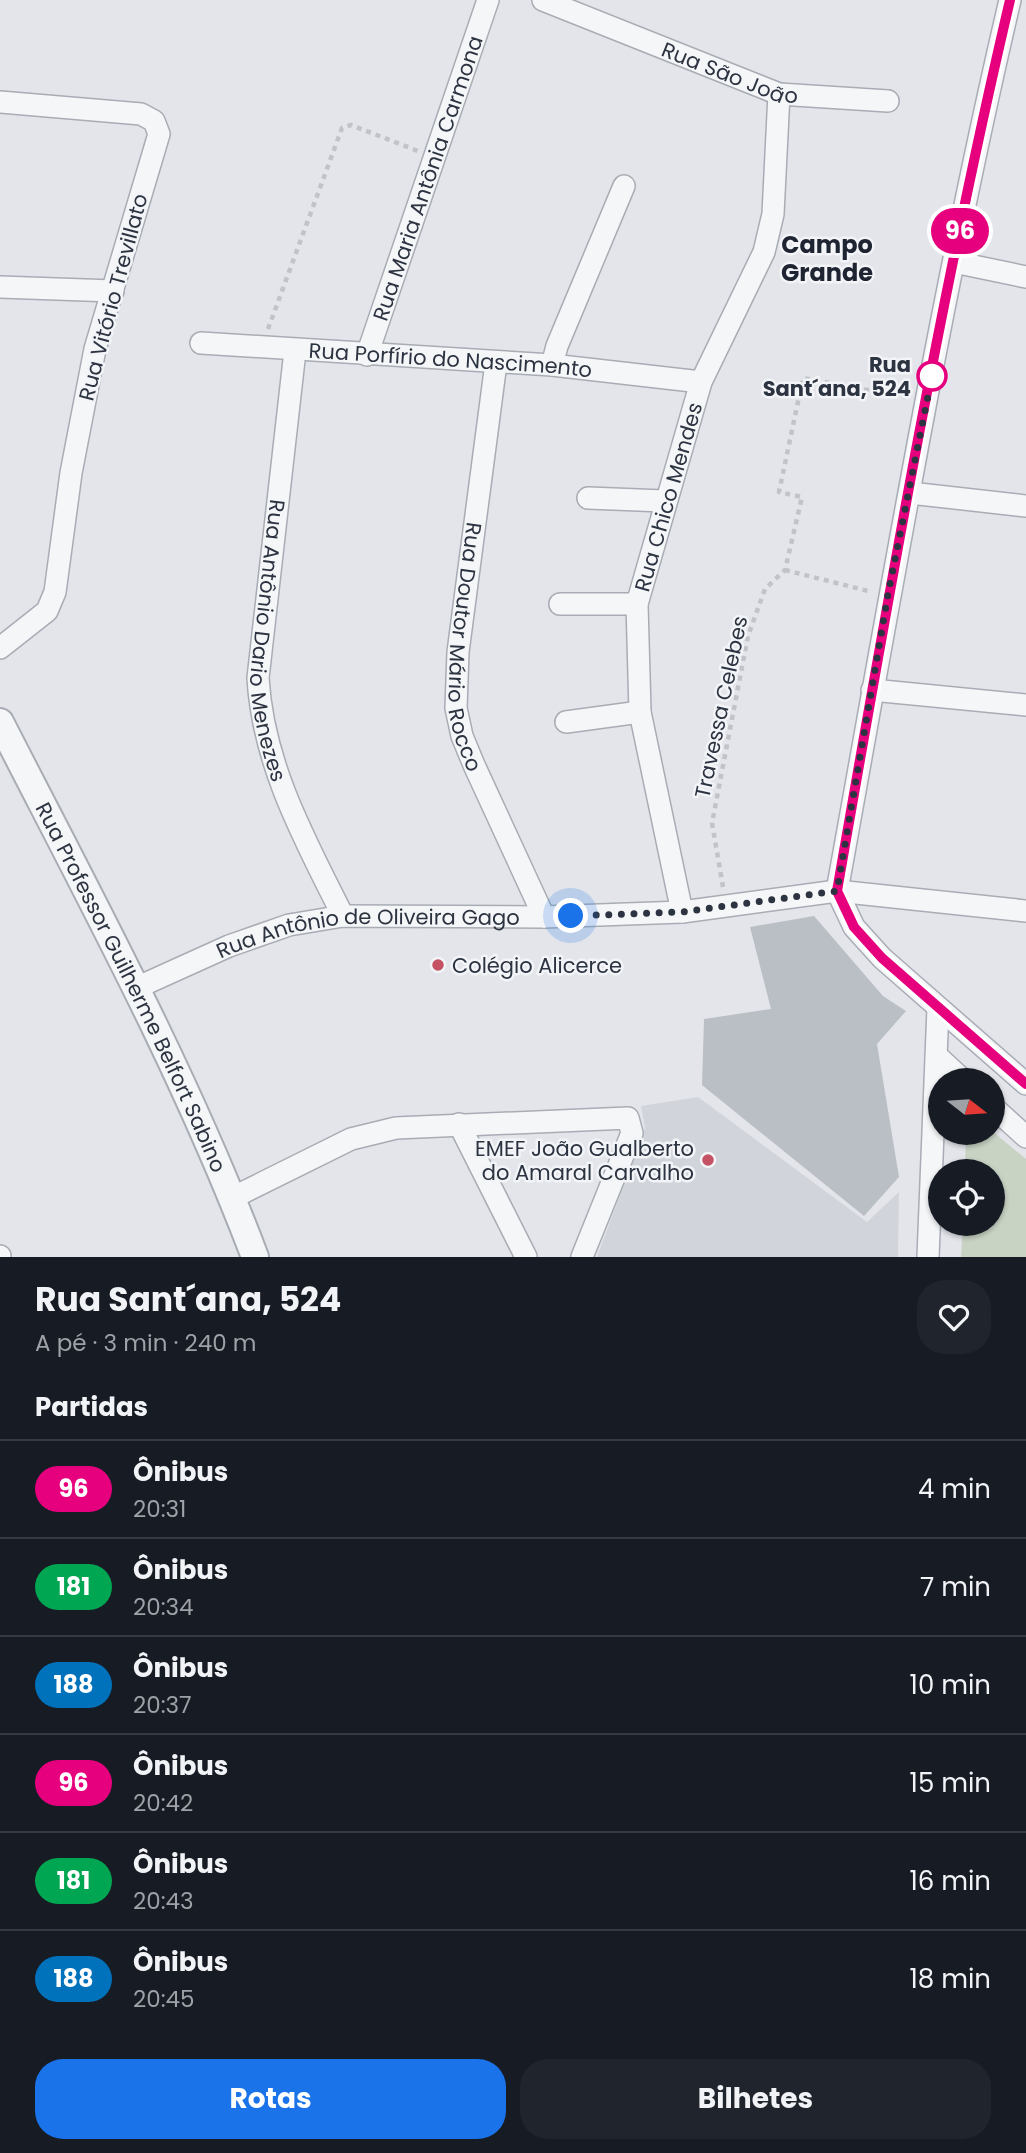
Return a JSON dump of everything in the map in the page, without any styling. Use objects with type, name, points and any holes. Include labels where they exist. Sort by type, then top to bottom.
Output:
[{"type":"street","name":"Rua Maria Antônia Carmona","points":[[367,355],[488,0]]},
{"type":"street","name":"Rua São João","points":[[543,0],[582,7],[779,94],[888,101]]},
{"type":"street","points":[[1010,0],[981,126],[888,594],[837,891],[846,913],[868,943],[1026,1084]]},
{"type":"street","name":"Rua Chico Mendes","points":[[682,912],[640,712],[638,604],[664,501],[701,382],[764,252],[773,214],[779,94]]},
{"type":"street","name":"Rua Vitório Trevillato","points":[[0,102],[141,114],[149,117],[158,127],[159,134],[95,349],[83,404],[55,592],[47,611],[0,649]]},
{"type":"street","points":[[552,365],[557,346],[624,186]]},
{"type":"street","points":[[954,262],[1026,277]]},
{"type":"street","points":[[0,287],[113,291]]},
{"type":"street","name":"Rua Porfírio do Nascimento","points":[[201,343],[295,351],[552,365],[701,382]]},
{"type":"street","name":"Rua Antônio Dario Menezes","points":[[295,351],[258,678],[260,708],[273,766],[303,836],[343,916]]},
{"type":"street","name":"Rua Doutor Mário Rocco","points":[[496,363],[458,652],[456,708],[462,736],[474,765],[544,917]]},
{"type":"street","points":[[910,493],[1026,506]]},
{"type":"street","points":[[588,498],[664,501]]},
{"type":"street","points":[[560,604],[638,604]]},
{"type":"street","points":[[872,690],[1026,705]]},
{"type":"street","points":[[566,722],[640,712]]},
{"type":"street","name":"Rua Professor Guilherme Belfort Sabino","points":[[0,722],[136,988],[233,1198],[255,1257]]},
{"type":"street","name":"Rua Antônio de Oliveira Gago","points":[[136,988],[251,938],[289,925],[343,916],[544,917],[682,912],[837,891],[1026,911]]},
{"type":"street","points":[[928,1257],[938,1007]]},
{"type":"street","points":[[937,1056],[950,1068]]},
{"type":"street","points":[[233,1198],[351,1139],[396,1128],[624,1117],[631,1120],[632,1133],[582,1257]]},
{"type":"street","points":[[1005,1117],[1026,1136]]},
{"type":"street","points":[[459,1124],[526,1257]]},
{"type":"path","points":[[261,348],[342,128],[351,125],[435,157]]},
{"type":"path","name":"Travessa Celebes","points":[[726,907],[712,823],[748,636],[765,589],[785,570],[802,497],[779,492],[803,378],[927,401]]},
{"type":"path","points":[[785,570],[888,594]]},
{"type":"shaded area","name":"EMEF João Gualberto do Amaral Carvalho","points":[[698,1097],[867,1222],[899,1192],[898,1257],[597,1257],[645,1128],[641,1106]]},
{"type":"green space","points":[[1005,1142],[1026,1159],[1026,1257],[961,1257],[962,1236],[1005,1236],[1005,1159],[965,1159],[966,1145],[1005,1145]]},
{"type":"building","points":[[814,916],[883,996],[906,1011],[877,1044],[899,1177],[864,1216],[702,1085],[704,1019],[771,1009],[750,927]]},
{"type":"bus line","name":"96","points":[[1010,0],[981,126],[888,594],[837,891],[854,927],[882,958],[1026,1084]]},
{"type":"place","name":"Rua Sant´ana, 524","points":[[932,376]]},
{"type":"place","name":"Colégio Alicerce","points":[[438,965]]},
{"type":"place","name":"EMEF João Gualberto do Amaral Carvalho","points":[[708,1160]]},
{"type":"district","name":"Campo Grande","points":[[827,258]]},
{"type":"route","points":[[571,916],[682,912],[837,891],[888,594],[932,376]]}]
